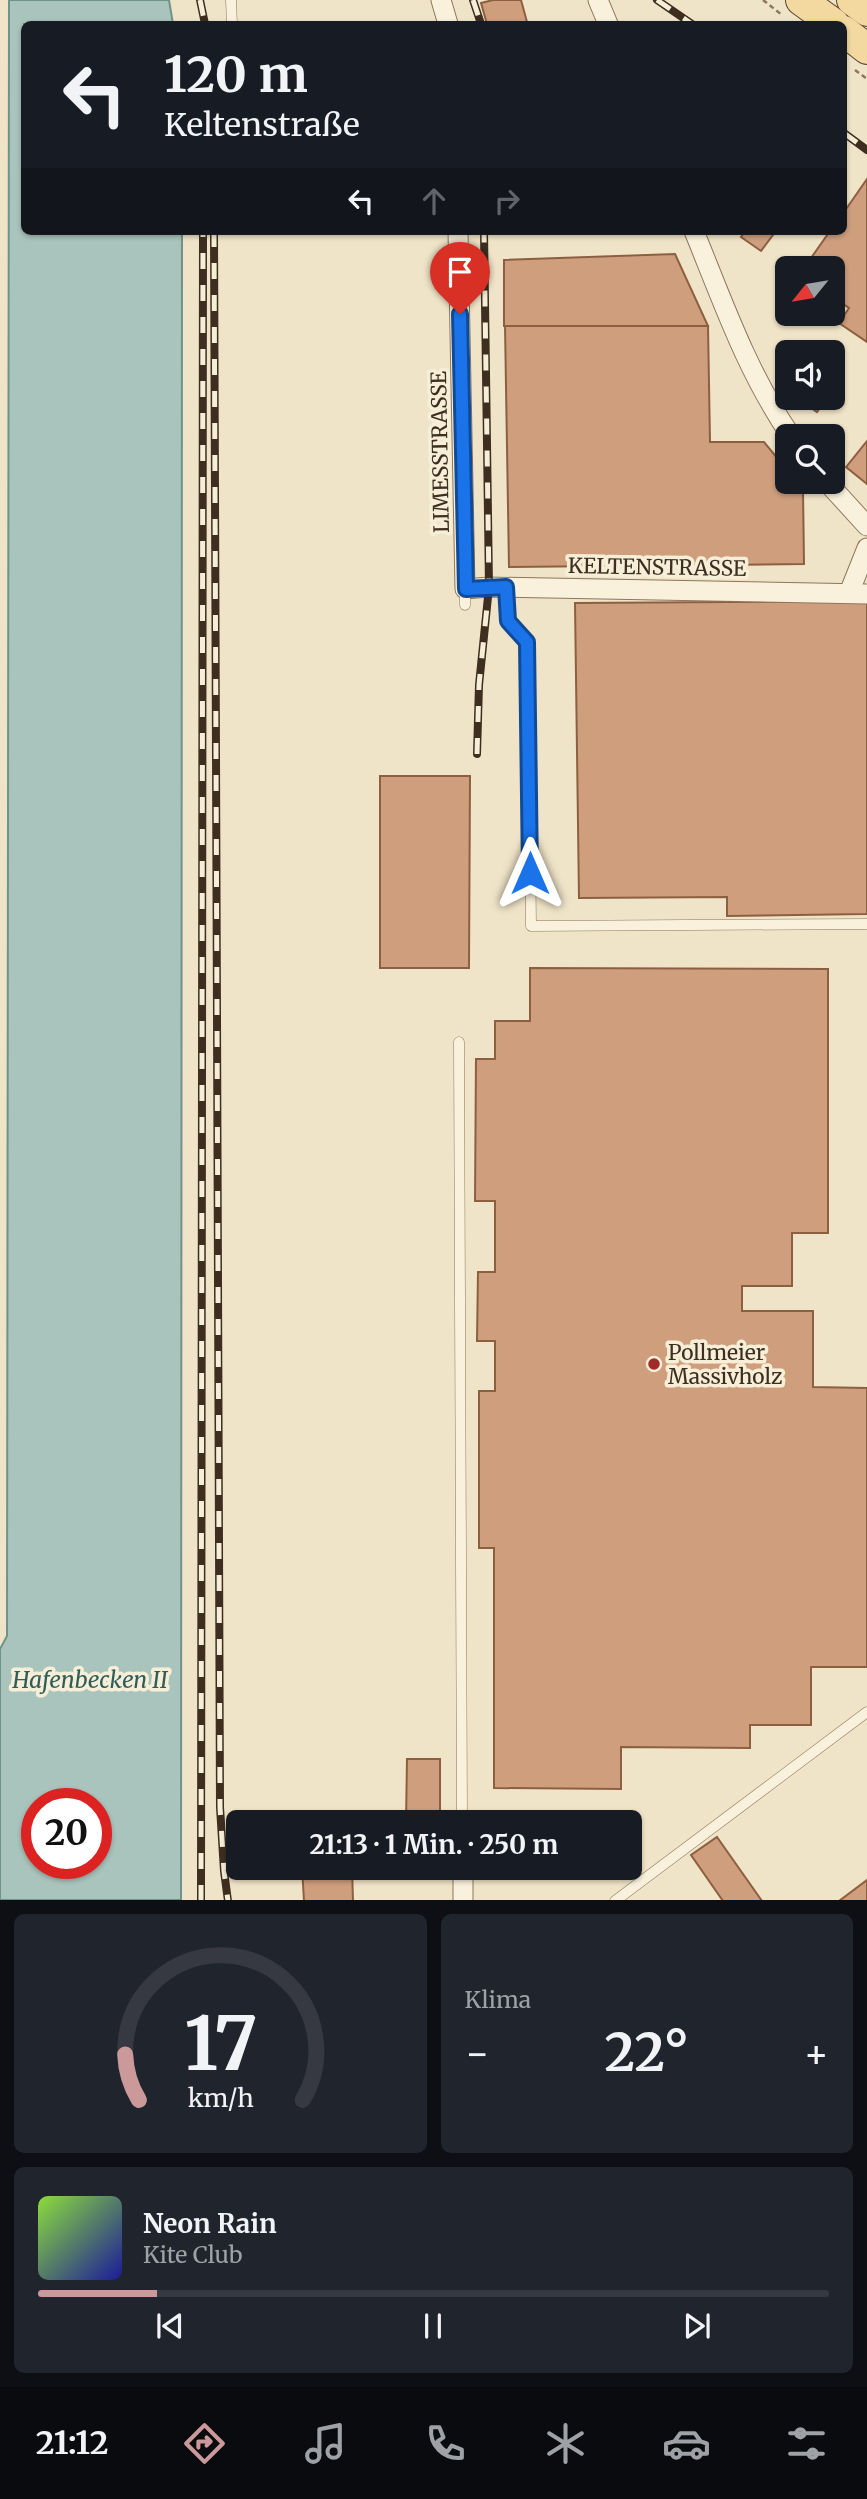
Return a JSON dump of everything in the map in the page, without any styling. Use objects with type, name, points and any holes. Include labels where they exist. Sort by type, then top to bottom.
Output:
[{"type":"main road","points":[[852,0],[867,12]]},
{"type":"main road","points":[[793,8],[826,21]]},
{"type":"main road","points":[[847,33],[867,49]]},
{"type":"street","points":[[441,0],[447,21]]},
{"type":"street","points":[[598,0],[607,21]]},
{"type":"street","name":"LIMESSTRASSE","points":[[458,235],[465,597]]},
{"type":"street","points":[[696,235],[739,343],[768,401],[783,424]]},
{"type":"street","points":[[838,494],[867,526]]},
{"type":"street","name":"KELTENSTRASSE","points":[[465,597],[506,587],[858,593],[867,548]]},
{"type":"street","points":[[463,1880],[463,1900]]},
{"type":"lane","points":[[231,0],[232,21]]},
{"type":"lane","points":[[506,587],[508,621],[527,642],[528,652],[531,926],[867,924]]},
{"type":"lane","points":[[458,1042],[462,1810]]},
{"type":"lane","points":[[615,1900],[867,1712]]},
{"type":"path","points":[[763,0],[793,8]]},
{"type":"water","name":"Hafenbecken II","points":[[9,0],[169,0],[172,21],[21,21],[21,235],[182,235],[181,1900],[0,1900],[0,1649],[7,1636]]},
{"type":"building","points":[[521,0],[527,21],[486,21],[481,3]]},
{"type":"building","points":[[867,179],[867,342],[843,326],[849,308],[845,305],[845,256],[812,256],[827,235],[847,235],[847,208]]},
{"type":"building","points":[[742,235],[773,235],[761,251],[741,237]]},
{"type":"building","points":[[675,254],[708,326],[504,326],[504,260]]},
{"type":"building","points":[[505,326],[708,326],[710,442],[764,442],[775,455],[775,494],[803,494],[804,564],[509,567]]},
{"type":"building","points":[[867,441],[867,484],[846,467]]},
{"type":"building","points":[[867,601],[867,914],[727,916],[727,897],[579,898],[575,603]]},
{"type":"building","points":[[380,776],[470,776],[469,968],[380,968]]},
{"type":"building","name":"Pollmeier Massivholz","points":[[530,968],[828,969],[828,1233],[792,1233],[792,1286],[742,1286],[742,1311],[813,1311],[813,1387],[867,1388],[867,1667],[811,1667],[811,1725],[750,1725],[750,1748],[621,1747],[621,1789],[494,1788],[494,1548],[479,1548],[479,1391],[495,1391],[495,1341],[477,1341],[478,1272],[495,1272],[495,1201],[475,1201],[476,1059],[495,1059],[495,1021],[530,1021]]},
{"type":"building","points":[[407,1759],[440,1759],[440,1810],[406,1810]]},
{"type":"building","points":[[717,1837],[761,1900],[722,1900],[691,1855]]},
{"type":"building","points":[[303,1880],[352,1880],[353,1900],[304,1900]]},
{"type":"building","points":[[867,1880],[867,1900],[840,1900]]},
{"type":"railway","points":[[200,0],[204,21]]},
{"type":"railway","points":[[473,0],[480,21]]},
{"type":"railway","points":[[657,0],[688,21]]},
{"type":"railway","points":[[847,135],[867,150]]},
{"type":"railway","points":[[201,1900],[203,235]]},
{"type":"railway","points":[[214,235],[220,1807],[228,1900]]},
{"type":"railway","points":[[477,754],[479,685],[489,587],[484,235]]},
{"type":"place","name":"Pollmeier Massivholz","points":[[654,1364]]},
{"type":"route","points":[[460,314],[466,589],[506,587],[508,621],[527,642],[530,873]]}]
